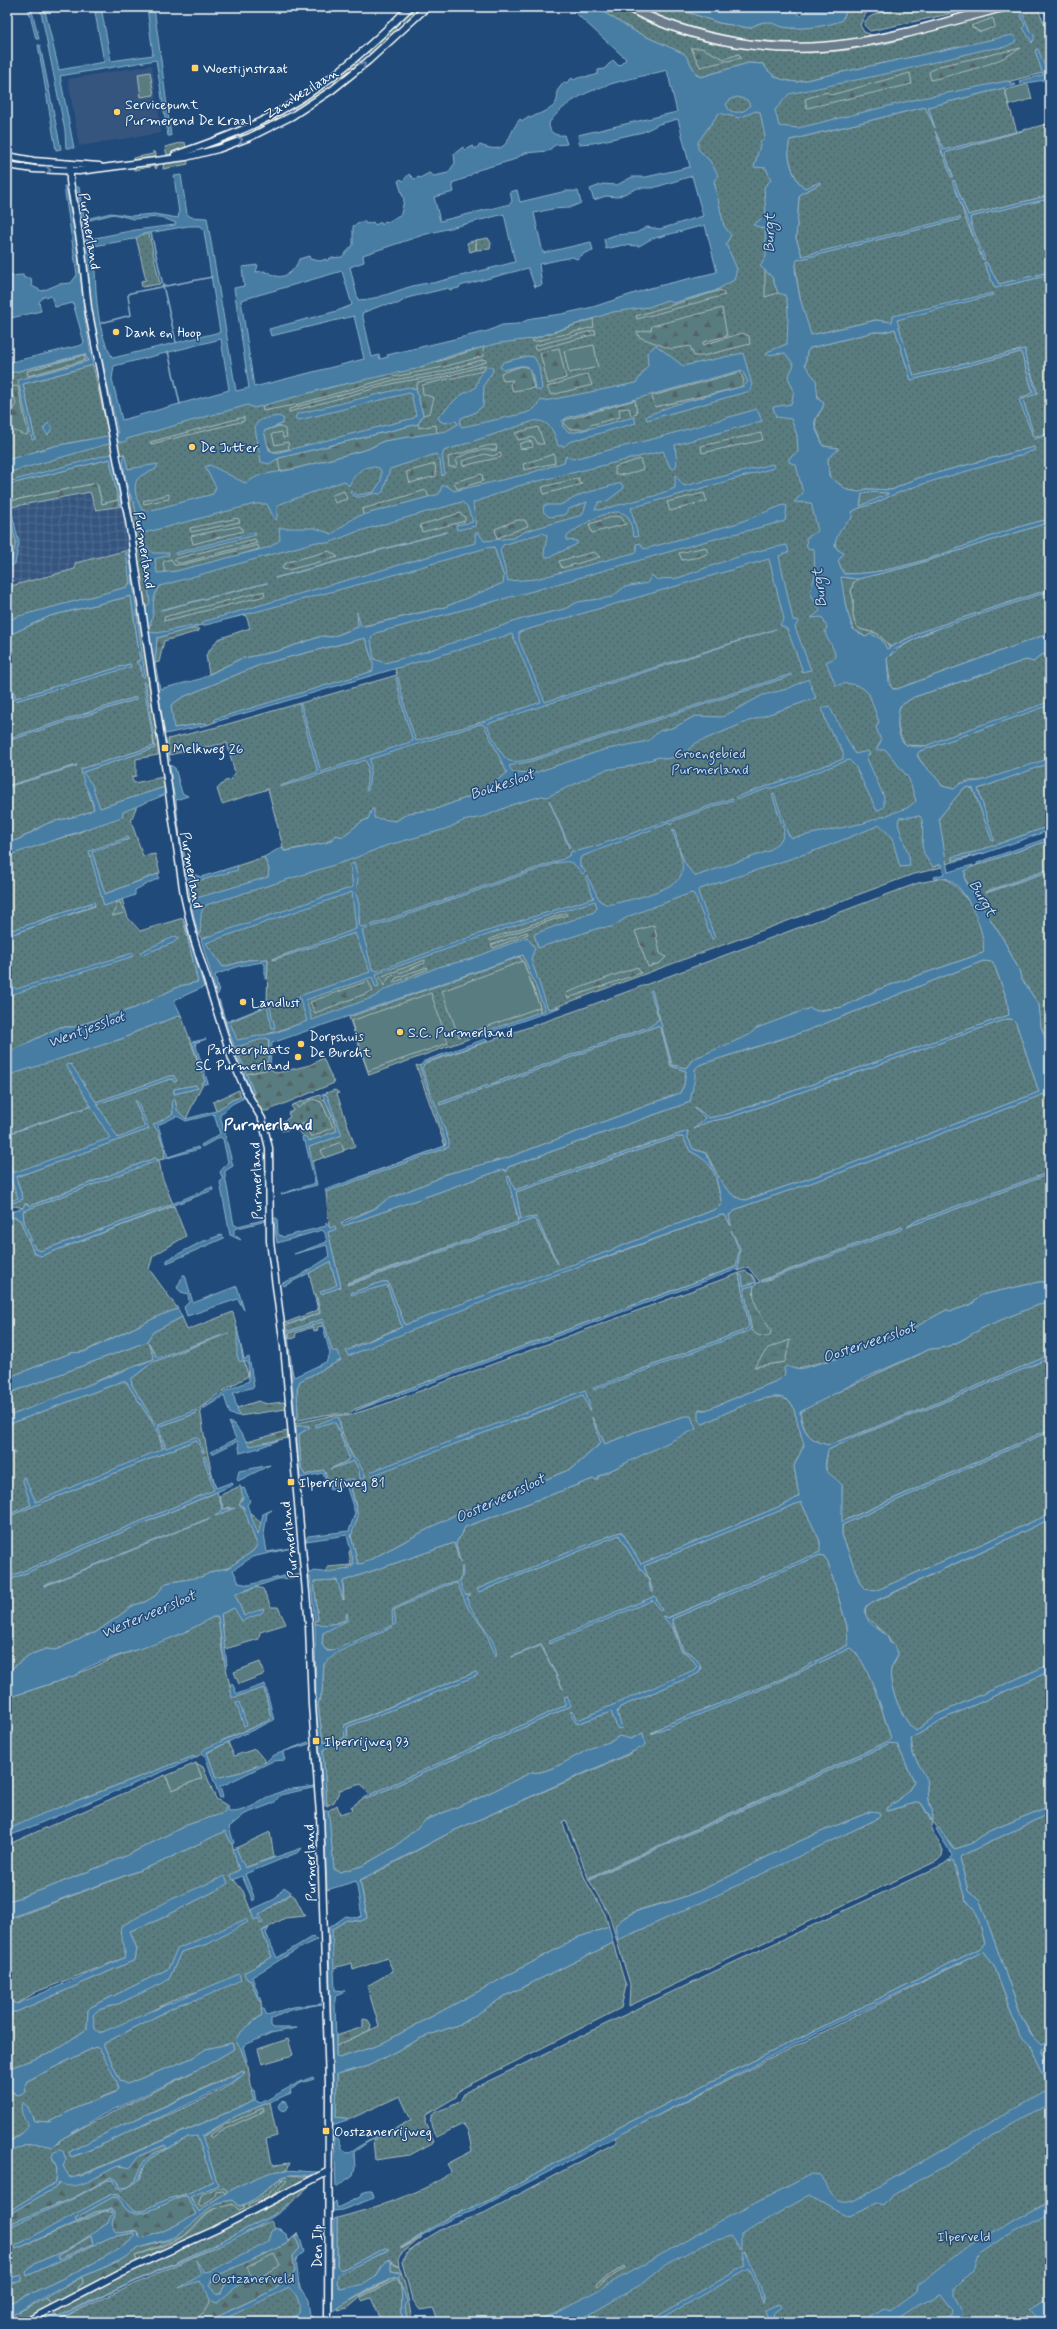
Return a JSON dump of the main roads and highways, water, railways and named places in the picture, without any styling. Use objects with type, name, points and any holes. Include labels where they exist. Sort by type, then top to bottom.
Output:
[{"type":"main road","points":[[628,7],[673,26],[710,38],[781,48],[849,44],[999,8]]},
{"type":"water","points":[[28,7],[31,7],[39,39],[36,39]]},
{"type":"water","points":[[40,7],[44,7],[59,70],[104,62],[94,7],[101,7],[111,61],[153,55],[147,7],[154,7],[171,136],[168,136],[156,60],[60,76],[74,148],[66,148],[65,131]]},
{"type":"water","name":"Burgt","points":[[569,7],[595,7],[636,32],[685,54],[697,75],[701,77],[748,63],[763,64],[777,78],[797,82],[1012,35],[1016,38],[1015,42],[1005,47],[983,50],[895,72],[789,94],[775,110],[779,126],[798,128],[917,99],[1007,81],[1016,85],[928,107],[935,128],[925,107],[790,140],[789,159],[797,179],[805,188],[820,182],[820,184],[802,193],[799,197],[796,238],[802,256],[960,217],[961,219],[797,260],[795,270],[800,298],[811,335],[876,320],[892,322],[893,316],[993,293],[993,295],[897,320],[914,376],[1025,349],[1025,355],[1036,392],[1038,393],[1023,399],[1034,436],[1048,434],[1050,445],[1047,435],[1034,439],[1019,400],[1033,392],[1021,352],[911,380],[895,329],[884,332],[874,332],[810,348],[807,352],[805,365],[816,380],[818,399],[824,403],[815,421],[817,432],[823,446],[838,448],[838,450],[828,458],[829,476],[847,490],[859,492],[866,489],[892,490],[918,478],[1034,447],[1035,450],[914,487],[857,509],[852,512],[852,518],[839,533],[835,545],[838,550],[844,553],[838,561],[844,574],[870,572],[896,568],[922,561],[1024,525],[1050,519],[1050,522],[907,567],[858,579],[841,577],[846,608],[853,629],[865,637],[871,634],[881,639],[887,649],[923,631],[1050,589],[1050,591],[928,632],[894,650],[887,659],[889,684],[893,689],[897,689],[1050,633],[1050,652],[1039,656],[1034,662],[1026,660],[914,697],[900,706],[898,727],[900,738],[903,742],[909,746],[921,747],[1046,703],[1047,706],[920,751],[917,755],[942,786],[954,789],[961,783],[980,781],[1045,760],[1047,764],[978,789],[994,840],[992,841],[973,788],[967,787],[963,789],[939,818],[948,872],[973,865],[965,871],[965,880],[1003,939],[1019,970],[1021,978],[1039,1005],[1041,1027],[1050,1049],[1050,1103],[1044,1094],[842,1172],[739,1208],[729,1215],[731,1226],[725,1215],[721,1215],[508,1292],[348,1356],[346,1351],[402,1327],[387,1285],[351,1295],[351,1293],[382,1282],[388,1282],[405,1325],[591,1258],[716,1209],[722,1204],[716,1179],[711,1167],[706,1161],[690,1151],[683,1137],[677,1137],[516,1192],[521,1219],[536,1217],[558,1264],[535,1220],[533,1219],[347,1285],[518,1222],[519,1220],[507,1177],[509,1176],[515,1190],[688,1131],[687,1136],[693,1149],[705,1153],[726,1189],[739,1198],[746,1200],[840,1168],[1039,1092],[1016,1023],[1012,1019],[1007,1019],[731,1117],[707,1122],[694,1129],[705,1118],[694,1108],[695,1107],[709,1118],[728,1114],[1009,1015],[1007,999],[993,962],[983,961],[806,1031],[699,1065],[695,1069],[690,1102],[508,1167],[506,1172],[504,1169],[343,1226],[341,1224],[376,1208],[386,1200],[437,1179],[443,1175],[507,1158],[680,1093],[684,1085],[686,1071],[671,1066],[661,1028],[657,1026],[440,1105],[439,1103],[651,1026],[659,1019],[650,991],[652,990],[672,1065],[686,1068],[693,1059],[749,1035],[757,1028],[810,1008],[817,1011],[843,1007],[879,989],[983,953],[984,945],[982,934],[973,910],[966,898],[952,881],[943,878],[935,879],[934,877],[944,874],[941,864],[933,867],[925,854],[922,845],[923,828],[920,816],[899,818],[898,824],[909,856],[910,866],[900,867],[892,838],[880,825],[820,849],[700,889],[698,892],[715,938],[712,939],[694,894],[691,893],[629,916],[612,927],[599,928],[538,948],[534,934],[594,912],[597,908],[595,901],[507,928],[376,974],[379,987],[376,988],[372,977],[306,1000],[312,1020],[374,997],[384,990],[438,967],[471,959],[527,937],[535,948],[531,959],[548,1009],[561,1007],[475,1038],[473,1036],[545,1010],[523,955],[272,1043],[270,1064],[265,1068],[269,1056],[269,1040],[266,1038],[236,1047],[254,1093],[232,1104],[220,1115],[233,1166],[225,1171],[225,1176],[234,1225],[238,1226],[277,1218],[278,1234],[283,1237],[326,1226],[326,1222],[330,1228],[335,1226],[336,1229],[328,1232],[341,1287],[321,1294],[320,1292],[337,1285],[330,1262],[284,1286],[282,1283],[298,1277],[329,1257],[327,1245],[294,1254],[327,1242],[325,1233],[322,1230],[277,1243],[274,1221],[266,1221],[234,1229],[234,1234],[241,1240],[230,1235],[220,1182],[223,1179],[220,1172],[228,1162],[223,1139],[220,1137],[202,1147],[201,1145],[220,1134],[214,1114],[186,1121],[177,1116],[158,1125],[168,1157],[198,1147],[199,1149],[164,1159],[165,1151],[158,1131],[153,1125],[173,1114],[172,1101],[175,1099],[177,1110],[186,1119],[216,1111],[232,1100],[251,1093],[224,1017],[227,1022],[266,1006],[266,1000],[268,999],[275,1028],[272,1028],[267,1006],[230,1022],[237,1040],[274,1033],[307,1021],[299,996],[370,972],[355,933],[273,960],[356,929],[352,892],[206,943],[223,967],[248,960],[268,959],[267,979],[265,979],[265,965],[263,962],[239,966],[215,975],[219,993],[217,995],[201,939],[353,887],[350,865],[354,863],[358,878],[356,894],[359,904],[359,925],[361,927],[367,926],[367,929],[362,930],[372,969],[377,971],[487,931],[594,898],[585,877],[587,876],[600,901],[608,905],[637,898],[669,886],[677,881],[682,870],[680,852],[672,830],[674,829],[684,861],[691,872],[696,876],[769,851],[782,839],[784,831],[772,794],[774,793],[788,834],[792,838],[864,823],[907,808],[916,801],[909,779],[886,750],[876,750],[881,741],[876,727],[879,722],[869,694],[854,684],[840,684],[836,686],[826,662],[835,658],[834,650],[825,634],[825,630],[827,628],[822,617],[811,618],[820,611],[810,592],[815,576],[814,549],[807,548],[806,538],[818,531],[811,503],[794,502],[803,493],[796,465],[789,462],[789,458],[798,452],[797,435],[791,419],[776,417],[773,407],[791,404],[794,391],[788,377],[794,365],[785,353],[766,355],[769,351],[787,344],[788,311],[787,299],[785,295],[778,293],[772,277],[760,266],[766,257],[765,229],[753,225],[766,215],[764,187],[771,180],[766,168],[754,167],[761,141],[765,137],[760,112],[756,111],[739,118],[719,113],[698,142],[698,149],[710,161],[718,175],[714,181],[724,226],[731,235],[726,244],[737,269],[734,280],[715,291],[673,303],[667,300],[649,307],[613,312],[532,339],[500,343],[456,354],[415,369],[331,387],[254,408],[248,405],[127,439],[125,442],[115,441],[7,473],[7,460],[54,446],[118,434],[92,312],[85,240],[135,230],[175,225],[176,223],[161,217],[133,219],[114,214],[86,221],[87,230],[84,231],[76,187],[79,187],[82,209],[86,219],[111,213],[131,216],[154,214],[178,218],[179,213],[174,176],[181,175],[187,214],[191,217],[207,218],[236,391],[249,388],[234,288],[244,286],[242,267],[258,265],[256,272],[265,271],[266,273],[269,272],[274,275],[283,276],[291,272],[299,259],[309,256],[310,259],[320,261],[326,259],[327,261],[330,258],[342,257],[353,245],[353,226],[364,221],[366,224],[373,222],[375,225],[381,222],[382,225],[385,221],[388,222],[401,214],[404,200],[398,181],[401,179],[403,181],[409,174],[414,179],[420,178],[429,173],[434,176],[448,173],[455,163],[454,154],[463,147],[466,150],[473,146],[475,149],[480,145],[490,148],[503,146],[520,119],[523,121],[529,117],[531,118],[549,109],[556,103],[557,91],[564,82],[566,83],[572,78],[574,80],[598,74],[598,70],[604,69],[613,60],[619,66],[626,59]],"holes":[[[667,70],[677,112],[578,135],[579,144],[593,143],[643,132],[659,124],[678,119],[690,167],[646,177],[632,177],[617,185],[603,184],[590,189],[594,200],[606,196],[617,197],[638,188],[653,188],[692,176],[703,216],[660,229],[647,227],[636,233],[615,235],[604,239],[606,249],[623,245],[639,246],[651,239],[705,225],[717,272],[650,288],[593,307],[562,314],[532,318],[518,324],[502,325],[488,331],[387,355],[388,357],[380,359],[379,355],[372,357],[362,313],[383,305],[398,304],[407,298],[448,288],[450,290],[459,288],[460,286],[528,268],[535,287],[542,285],[539,264],[572,257],[577,259],[585,253],[593,251],[591,242],[543,253],[534,213],[552,209],[569,208],[581,203],[578,191],[566,191],[520,202],[517,190],[510,192],[512,201],[510,204],[440,221],[434,197],[454,192],[452,183],[466,178],[478,170],[513,160],[525,153],[548,151],[555,145],[567,144],[564,135],[558,135],[551,131],[549,123],[560,111],[573,101],[587,93],[618,82]],[[737,97],[747,100],[750,105],[746,110],[737,112],[732,111],[729,110],[726,104],[731,99]],[[504,214],[515,262],[433,283],[414,286],[377,297],[358,300],[350,267],[364,262],[363,255],[423,235]],[[188,226],[201,226],[204,231],[220,332],[113,358],[107,347],[99,319],[94,246],[134,239],[143,234]],[[342,271],[352,305],[337,311],[269,329],[271,336],[354,316],[364,359],[254,387],[241,300]],[[221,339],[229,390],[122,420],[112,379],[114,366]],[[868,492],[888,493],[860,506],[862,494]]]},
{"type":"water","points":[[673,7],[753,7],[767,12],[773,7],[792,7],[800,16],[811,7],[831,7],[834,9],[849,7],[841,21],[816,27],[791,28],[762,22],[750,28],[719,23]]},
{"type":"water","points":[[1044,7],[1050,7],[1050,29]]},
{"type":"water","points":[[1019,9],[1021,9],[1030,32],[1034,34],[1034,40],[1032,42],[1023,28],[1025,26]]},
{"type":"water","points":[[38,45],[40,45],[61,149],[56,150]]},
{"type":"water","points":[[1038,49],[1050,79],[1020,84],[1019,81],[1043,75],[1035,50]]},
{"type":"water","points":[[1027,129],[947,152],[945,154],[953,177],[951,177],[935,131],[944,150]]},
{"type":"water","points":[[954,180],[968,215],[1048,196],[1048,199],[970,217],[971,224],[985,259],[983,260],[952,181]]},
{"type":"water","points":[[64,186],[66,186],[77,244],[85,319],[93,365],[23,384],[35,439],[32,440],[18,380],[88,361],[85,354],[7,374],[7,363],[82,345],[84,342],[73,303],[55,307],[51,296],[43,297],[39,302],[41,311],[7,319],[7,276],[23,275],[24,278],[31,278],[32,286],[42,291],[59,284],[71,283],[77,275]]},
{"type":"water","points":[[986,262],[999,284],[1050,272],[1050,275],[995,288],[984,263]]},
{"type":"water","points":[[656,345],[683,366],[743,353],[752,385],[750,391],[647,420],[646,416],[674,405],[744,386],[748,382],[742,370],[566,418],[562,421],[563,427],[569,432],[576,432],[634,417],[636,423],[569,442],[565,446],[558,446],[553,432],[544,422],[534,421],[444,451],[442,457],[445,473],[442,476],[440,461],[436,454],[390,469],[383,492],[380,494],[358,497],[350,493],[351,491],[358,495],[374,492],[381,481],[381,471],[379,468],[369,467],[360,471],[354,477],[349,486],[344,481],[280,504],[277,508],[277,519],[275,520],[267,504],[255,504],[140,534],[134,502],[129,493],[123,463],[124,453],[128,469],[158,464],[156,469],[138,478],[135,487],[136,495],[142,510],[148,511],[213,494],[216,487],[205,467],[210,465],[245,483],[260,475],[294,469],[368,449],[384,441],[446,431],[458,424],[456,421],[445,423],[440,421],[438,417],[459,396],[475,388],[480,375],[487,367],[492,367],[493,371],[484,385],[483,406],[474,413],[461,418],[460,425],[462,427],[526,413],[534,409],[541,400],[544,401],[636,383],[648,365],[647,353]]},
{"type":"water","points":[[528,356],[534,357],[539,366],[542,389],[540,391],[535,389],[532,374],[530,369],[527,367],[519,366],[504,370],[500,367],[503,362]]},
{"type":"water","points":[[408,387],[416,389],[423,415],[418,424],[279,458],[269,464],[261,462],[255,428],[256,424],[261,420],[279,416],[284,419],[282,424],[264,431],[269,450],[276,453],[414,418],[416,415],[411,394],[409,393],[299,420],[295,418],[297,414]]},
{"type":"water","points":[[757,409],[762,421],[675,445],[677,464],[674,469],[670,467],[663,451],[518,486],[473,503],[476,526],[457,530],[456,525],[473,522],[467,506],[462,502],[356,532],[329,543],[316,542],[160,586],[154,597],[151,623],[148,628],[145,609],[150,603],[142,543],[153,553],[169,553],[169,555],[155,559],[157,573],[176,571],[270,547],[280,540],[279,528],[315,528],[332,534],[355,517],[439,494],[442,486],[446,485],[454,491],[527,474],[564,462],[566,456],[573,459],[653,439]]},
{"type":"water","points":[[48,423],[52,428],[48,435],[43,429]]},
{"type":"water","points":[[110,454],[113,455],[121,506],[119,504],[110,459],[7,485],[7,482]]},
{"type":"water","name":"Bokkesloot","points":[[773,464],[774,468],[631,508],[638,536],[634,537],[628,517],[622,513],[615,512],[606,514],[588,522],[572,532],[567,536],[566,540],[577,541],[577,544],[550,557],[546,557],[544,554],[547,535],[542,533],[503,545],[500,550],[508,581],[536,579],[637,552],[636,544],[640,543],[644,549],[738,523],[783,505],[787,506],[785,521],[703,542],[533,591],[376,633],[371,639],[374,659],[385,663],[428,651],[522,619],[564,609],[578,602],[612,597],[624,587],[647,583],[652,575],[657,580],[678,578],[746,554],[787,545],[789,552],[779,556],[793,620],[799,621],[795,627],[811,670],[801,672],[802,669],[787,629],[780,625],[784,619],[769,559],[519,632],[519,640],[545,702],[776,629],[487,724],[500,751],[507,759],[515,762],[532,759],[791,674],[791,676],[532,761],[509,766],[512,772],[534,773],[603,750],[648,741],[659,731],[675,727],[695,716],[722,717],[763,695],[787,689],[808,679],[816,698],[749,721],[696,743],[681,756],[666,759],[659,757],[632,766],[605,770],[547,797],[542,796],[514,804],[486,816],[463,821],[446,829],[385,846],[350,860],[206,905],[202,911],[201,929],[200,933],[198,934],[190,898],[181,843],[190,873],[201,877],[237,866],[238,870],[191,883],[193,899],[268,877],[269,869],[264,857],[282,847],[284,851],[287,851],[329,842],[337,835],[342,837],[361,822],[368,819],[372,809],[374,809],[374,818],[396,821],[408,813],[436,809],[479,793],[507,773],[484,725],[481,724],[370,759],[371,767],[368,790],[366,791],[368,767],[366,760],[280,787],[318,772],[299,704],[301,704],[321,772],[413,741],[404,713],[396,678],[398,677],[406,711],[416,741],[485,721],[541,702],[512,634],[215,722],[215,719],[373,671],[373,662],[365,638],[262,664],[183,697],[171,705],[174,728],[206,723],[207,725],[165,734],[149,632],[157,633],[197,625],[197,627],[157,638],[155,663],[160,689],[200,679],[240,659],[278,651],[322,636],[332,637],[358,627],[357,612],[361,627],[445,607],[503,583],[504,577],[494,547],[486,548],[383,578],[202,626],[202,622],[475,543],[475,533],[479,533],[484,541],[513,538],[526,531],[582,515],[587,502],[569,509],[564,515],[549,517],[543,511],[544,505],[560,505],[582,494],[621,483],[624,488],[607,501],[599,502],[595,509],[599,510],[654,496],[675,488],[675,475],[684,486]]},
{"type":"water","points":[[7,493],[19,543],[15,564],[7,567],[7,561],[12,559],[16,542],[7,506]]},
{"type":"water","points":[[255,532],[256,535],[176,555],[175,553]]},
{"type":"water","points":[[129,552],[145,677],[142,677],[141,666],[137,664],[140,659],[131,596],[50,616],[7,636],[7,621],[19,616],[127,587],[130,583],[126,553]]},
{"type":"water","points":[[130,664],[131,667],[15,701],[7,684],[9,680],[16,698]]},
{"type":"water","points":[[143,682],[145,682],[154,738],[153,738]]},
{"type":"water","points":[[136,697],[137,699],[7,741],[7,739]]},
{"type":"water","points":[[829,706],[855,754],[868,751],[870,754],[866,756],[884,797],[884,807],[877,811],[855,766],[849,760],[773,788],[738,799],[736,797],[843,759],[843,752],[827,725],[822,708]]},
{"type":"water","points":[[154,743],[155,748],[83,772],[92,785],[100,808],[165,787],[164,795],[123,812],[122,817],[7,856],[7,843],[23,838],[46,824],[94,809],[83,780],[81,769],[154,746]]},
{"type":"water","points":[[170,765],[175,768],[182,793],[188,796],[176,800],[177,817],[173,788],[170,789],[172,785]]},
{"type":"water","points":[[77,766],[7,787],[7,786]]},
{"type":"water","points":[[732,798],[733,800],[673,821],[671,825],[669,823],[583,856],[580,858],[580,866],[586,872],[583,874],[572,863],[557,863],[372,927],[371,925],[563,859],[570,855],[572,850],[574,852],[596,846]]},
{"type":"water","points":[[549,800],[570,847],[569,848]]},
{"type":"water","points":[[177,817],[179,825],[181,843],[179,835]]},
{"type":"water","points":[[1050,826],[1050,830],[985,853],[952,860],[952,857],[975,852]]},
{"type":"water","points":[[128,837],[129,839],[92,852],[105,894],[158,874],[159,878],[135,890],[135,895],[104,906],[89,851]]},
{"type":"water","points":[[1050,837],[1050,840],[977,865],[977,863]]},
{"type":"water","points":[[1050,869],[1050,871],[985,893],[985,892]]},
{"type":"water","points":[[94,902],[95,905],[7,936],[7,932]]},
{"type":"water","name":"Wentjessloot","points":[[183,918],[204,987],[174,1000],[181,1015],[135,1032],[127,1037],[7,1076],[7,1053],[60,1027],[73,1027],[135,1008],[180,986],[198,982]]},
{"type":"water","points":[[176,936],[179,938],[173,943],[141,955],[140,952]]},
{"type":"water","points":[[133,953],[134,956],[7,996],[11,987],[7,980],[16,989]]},
{"type":"water","points":[[206,1039],[195,1043],[208,1083],[202,1085],[201,1083],[205,1081],[192,1042]]},
{"type":"water","points":[[485,1039],[488,1041],[426,1062],[422,1068],[449,1141],[449,1147],[326,1192],[325,1190],[445,1146],[446,1143],[420,1067],[424,1061]]},
{"type":"water","points":[[71,1064],[96,1102],[170,1076],[174,1076],[177,1081],[174,1082],[173,1079],[170,1079],[97,1104],[118,1138],[145,1127],[135,1101],[137,1101],[149,1129],[16,1177],[23,1199],[7,1205],[7,1202],[18,1198],[11,1180],[8,1178],[11,1174],[7,1156],[13,1173],[110,1138],[66,1065]]},
{"type":"water","points":[[196,1085],[198,1088],[174,1094],[174,1089]]},
{"type":"water","points":[[322,1094],[327,1095],[342,1135],[309,1147],[317,1185],[281,1194],[315,1183],[305,1141],[303,1142],[302,1137],[305,1136],[309,1141],[337,1131],[333,1116]]},
{"type":"water","points":[[155,1158],[159,1160],[23,1211],[24,1222],[35,1249],[40,1251],[167,1206],[212,1187],[213,1190],[41,1256],[34,1253],[20,1220],[15,1217],[7,1220],[7,1214],[23,1208],[25,1203],[30,1206]]},
{"type":"water","points":[[1050,1172],[1050,1174],[907,1227],[916,1221]]},
{"type":"water","points":[[902,1227],[903,1229],[762,1282],[761,1281]]},
{"type":"water","points":[[731,1230],[740,1248],[738,1269],[355,1411],[386,1397],[736,1267],[739,1250]]},
{"type":"water","points":[[221,1235],[224,1238],[167,1263],[167,1260],[201,1242]]},
{"type":"water","points":[[739,1274],[742,1276],[743,1286],[756,1282],[756,1285],[744,1288],[751,1327],[749,1331],[594,1390],[593,1388],[745,1330],[749,1326]]},
{"type":"water","points":[[183,1275],[185,1275],[193,1303],[237,1286],[244,1310],[238,1299],[187,1316],[184,1307],[189,1302],[188,1294],[181,1292],[177,1288]]},
{"type":"water","points":[[1039,1282],[1050,1282],[1050,1300],[989,1325],[954,1344],[930,1349],[864,1378],[800,1412],[803,1425],[808,1434],[816,1441],[829,1445],[925,1408],[1050,1355],[1050,1358],[862,1434],[828,1450],[825,1465],[827,1471],[842,1485],[842,1522],[1050,1429],[1050,1431],[842,1525],[842,1535],[860,1583],[865,1589],[875,1591],[1050,1514],[1050,1519],[871,1603],[866,1606],[864,1611],[869,1622],[887,1636],[898,1655],[891,1669],[891,1683],[901,1712],[911,1727],[916,1731],[936,1715],[1050,1664],[1050,1671],[941,1720],[911,1739],[913,1754],[926,1777],[928,1801],[932,1809],[933,1822],[922,1804],[919,1802],[886,1811],[886,1809],[906,1793],[914,1781],[897,1744],[890,1743],[590,1879],[889,1741],[891,1738],[875,1689],[863,1663],[857,1654],[850,1648],[777,1683],[651,1734],[665,1725],[784,1678],[848,1645],[847,1626],[828,1562],[824,1556],[820,1555],[672,1619],[672,1623],[683,1650],[693,1655],[700,1664],[699,1673],[620,1707],[617,1712],[622,1728],[618,1729],[611,1712],[576,1723],[570,1712],[573,1711],[578,1720],[694,1670],[697,1666],[691,1657],[681,1650],[673,1628],[662,1616],[668,1618],[820,1552],[820,1541],[801,1502],[644,1566],[653,1592],[651,1592],[648,1578],[636,1563],[619,1535],[479,1592],[477,1589],[622,1532],[641,1564],[788,1503],[799,1496],[794,1466],[804,1445],[793,1406],[787,1400],[780,1397],[765,1398],[738,1408],[703,1424],[698,1420],[698,1410],[706,1410],[779,1380],[785,1374],[784,1368],[787,1366],[795,1369],[804,1368],[849,1355],[884,1338],[903,1334],[946,1310],[952,1311],[972,1304],[981,1295]]},
{"type":"water","points":[[178,1309],[182,1317],[153,1332],[146,1342],[7,1394],[7,1378],[71,1353],[84,1352],[161,1315]]},
{"type":"water","points":[[323,1319],[332,1351],[338,1351],[341,1360],[300,1381],[297,1388],[298,1418],[295,1419],[291,1367],[294,1377],[326,1362],[330,1354],[322,1322],[289,1333],[289,1339],[287,1330],[289,1331]]},
{"type":"water","points":[[237,1327],[243,1360],[249,1357],[254,1387],[233,1393],[239,1416],[230,1414],[224,1396],[203,1409],[202,1408],[228,1390],[249,1381],[248,1362],[239,1361],[237,1355]]},
{"type":"water","points":[[229,1333],[153,1362],[131,1379],[132,1385],[154,1422],[159,1424],[196,1410],[197,1413],[158,1427],[166,1448],[195,1437],[199,1439],[204,1452],[203,1453],[196,1440],[7,1517],[7,1515],[31,1505],[22,1478],[24,1477],[36,1502],[164,1448],[157,1430],[127,1383],[123,1381],[7,1425],[7,1419],[12,1415],[154,1359],[148,1342],[157,1358]]},
{"type":"water","points":[[585,1390],[591,1410],[590,1411],[583,1395],[371,1476],[370,1472]]},
{"type":"water","name":"Westerveersloot","points":[[685,1416],[691,1416],[696,1429],[599,1476],[597,1480],[593,1479],[465,1527],[456,1543],[460,1563],[454,1543],[343,1581],[343,1600],[337,1580],[314,1581],[318,1620],[315,1621],[310,1577],[278,1579],[235,1594],[244,1616],[264,1608],[262,1613],[242,1621],[234,1608],[221,1614],[227,1665],[225,1666],[218,1617],[213,1617],[172,1638],[104,1660],[82,1670],[77,1675],[7,1698],[7,1672],[29,1655],[46,1649],[55,1650],[86,1635],[95,1633],[134,1605],[145,1602],[155,1596],[166,1583],[201,1577],[214,1571],[228,1568],[253,1551],[257,1545],[243,1506],[239,1504],[243,1498],[241,1489],[244,1488],[250,1501],[247,1505],[258,1535],[263,1514],[272,1510],[267,1513],[264,1534],[267,1552],[296,1547],[252,1557],[233,1570],[239,1583],[249,1585],[283,1576],[308,1574],[315,1571],[329,1573],[351,1568],[354,1564],[347,1535],[306,1541],[308,1536],[349,1531],[355,1513],[346,1485],[330,1490],[323,1473],[300,1478],[296,1426],[309,1426],[309,1428],[299,1434],[301,1468],[305,1475],[324,1470],[331,1487],[347,1479],[354,1479],[351,1487],[358,1517],[351,1536],[358,1564],[364,1563],[462,1511],[488,1504],[573,1468],[601,1443],[592,1418],[605,1444],[640,1430]]},
{"type":"water","points":[[336,1417],[339,1418],[342,1437],[352,1457],[358,1461],[366,1477],[360,1479],[359,1470],[354,1461],[331,1469],[347,1461],[349,1457],[336,1424],[333,1422],[316,1427],[315,1425]]},
{"type":"water","points":[[229,1422],[234,1424],[250,1446],[279,1440],[259,1448],[240,1453],[238,1441],[212,1454],[210,1452],[236,1439]]},
{"type":"water","points":[[205,1456],[216,1488],[232,1482],[233,1485],[7,1581],[7,1578],[214,1490],[203,1457]]},
{"type":"water","points":[[270,1465],[238,1481],[237,1479],[239,1471]]},
{"type":"water","points":[[219,1497],[224,1509],[235,1508],[215,1516],[223,1510]]},
{"type":"water","points":[[462,1566],[463,1575],[461,1586],[466,1595],[471,1594],[467,1598],[474,1612],[494,1643],[496,1657],[484,1628],[469,1610],[457,1583],[444,1586],[394,1610],[396,1623],[393,1627],[338,1652],[324,1664],[322,1692],[318,1704],[323,1742],[331,1744],[323,1751],[327,1806],[325,1806],[323,1788],[321,1786],[280,1795],[274,1803],[245,1814],[229,1827],[234,1843],[232,1844],[225,1831],[159,1863],[12,1917],[10,1922],[7,1974],[7,1899],[13,1900],[50,1887],[126,1856],[187,1825],[224,1813],[226,1807],[228,1806],[229,1812],[236,1812],[249,1808],[280,1792],[322,1783],[316,1704],[315,1624],[341,1622],[345,1620],[347,1613],[348,1620],[323,1633],[322,1645],[327,1651],[332,1651],[393,1625],[393,1609],[444,1584],[458,1582],[461,1578]]},
{"type":"water","points":[[655,1596],[662,1610],[660,1611],[653,1600],[549,1644],[548,1642]]},
{"type":"water","points":[[476,1672],[478,1675],[347,1727],[347,1739],[335,1744],[345,1737],[343,1726]]},
{"type":"water","points":[[232,1683],[237,1694],[265,1684],[274,1720],[207,1752],[216,1778],[241,1772],[266,1762],[272,1756],[308,1742],[309,1744],[285,1751],[283,1754],[285,1760],[273,1761],[220,1787],[223,1797],[220,1798],[205,1756],[201,1753],[206,1748],[270,1720],[271,1717],[264,1688],[232,1698],[230,1685]]},
{"type":"water","points":[[567,1696],[571,1706],[366,1799],[365,1797],[566,1705],[564,1697]]},
{"type":"water","points":[[239,1702],[247,1725],[244,1726],[236,1703]]},
{"type":"water","points":[[643,1733],[645,1744],[643,1747],[453,1831],[360,1880],[367,1918],[361,1921],[347,1920],[332,1929],[335,1990],[345,1991],[336,1995],[335,1999],[336,2056],[339,2058],[379,2045],[579,1937],[609,1927],[613,1943],[505,1996],[463,2023],[421,2038],[368,2066],[337,2074],[336,2117],[350,2119],[332,2125],[329,1928],[346,1916],[357,1918],[362,1916],[356,1881],[327,1890],[324,1811],[328,1811],[329,1816],[334,1869],[340,1872],[362,1866],[395,1847],[426,1820],[479,1798],[532,1772],[545,1771],[553,1768],[591,1748],[609,1742],[619,1736],[631,1739]]},
{"type":"water","points":[[194,1756],[195,1758],[7,1837],[7,1830],[42,1814]]},
{"type":"water","points":[[1050,1806],[1050,1813],[961,1856],[960,1859],[968,1891],[980,1901],[1022,2019],[1031,2035],[1041,2045],[1050,2040],[1050,2044],[1042,2049],[1042,2053],[1050,2064],[1050,2079],[1047,2081],[1031,2048],[1020,2037],[995,1968],[984,1951],[824,2029],[473,2211],[453,2218],[400,2248],[451,2216],[490,2200],[618,2128],[979,1949],[985,1943],[977,1915],[973,1907],[966,1901],[953,1861],[949,1862],[952,1855],[936,1829],[939,1827],[952,1847],[955,1849],[971,1844],[987,1832]]},
{"type":"water","points":[[872,1811],[879,1812],[880,1815],[875,1820],[705,1901],[618,1940],[615,1926],[627,1916],[643,1909],[688,1896],[796,1843]]},
{"type":"water","points":[[236,1848],[245,1868],[302,1848],[299,1852],[245,1874],[255,1899],[253,1901],[242,1876],[233,1880],[230,1875],[239,1870],[233,1849]]},
{"type":"water","points":[[225,1876],[228,1883],[221,1888],[158,1920],[130,1931],[137,1949],[135,1960],[16,2012],[12,2012],[7,2031],[7,1979],[12,2002],[17,2004],[124,1958],[125,1950],[120,1930],[121,1926],[172,1899]]},
{"type":"water","points":[[284,1887],[291,1892],[290,1894],[259,1915],[263,1923],[260,1924],[258,1918],[254,1920],[251,1910],[275,1899]]},
{"type":"water","points":[[246,1919],[248,1922],[208,1944],[181,1952],[169,1979],[163,1983],[118,2004],[98,2010],[93,2015],[95,2029],[100,2033],[239,1974],[241,1980],[202,1998],[180,2004],[103,2044],[120,2080],[127,2084],[192,2058],[206,2049],[232,2043],[234,2049],[207,2065],[102,2115],[60,2140],[53,2147],[38,2144],[26,2145],[7,2153],[7,2143],[25,2131],[27,2127],[22,2115],[22,2102],[28,2107],[34,2121],[49,2122],[76,2108],[114,2093],[118,2089],[117,2082],[100,2049],[95,2047],[27,2081],[25,2085],[26,2092],[18,2095],[7,2088],[7,2069],[51,2053],[87,2029],[88,2010],[91,2007],[168,1969],[177,1949]]},
{"type":"water","points":[[269,1928],[266,1933],[277,1958],[313,1936],[317,1940],[296,1950],[252,1977],[261,2001],[259,2001],[251,1981],[246,1978],[244,1973],[272,1957],[262,1931]]},
{"type":"water","points":[[321,2004],[290,2010],[271,2019],[271,2026],[274,2028],[297,2028],[271,2033],[243,2046],[247,2061],[245,2061],[241,2049],[235,2040],[241,2032],[262,2015],[261,2009],[264,2009],[267,2015],[292,2007]]},
{"type":"water","points":[[244,2071],[243,2075],[214,2092],[103,2144],[71,2157],[69,2152],[114,2129]]},
{"type":"water","points":[[313,2077],[314,2079],[301,2083],[290,2090],[291,2093],[236,2116],[202,2136],[218,2185],[190,2197],[199,2212],[236,2187],[269,2173],[287,2170],[318,2172],[318,2174],[285,2176],[246,2204],[239,2206],[232,2200],[217,2203],[175,2237],[139,2248],[121,2260],[77,2279],[7,2318],[7,2304],[97,2261],[129,2242],[136,2235],[133,2233],[111,2237],[27,2276],[26,2272],[36,2263],[70,2249],[57,2256],[59,2259],[93,2244],[91,2236],[74,2246],[108,2223],[112,2213],[110,2210],[97,2213],[16,2249],[15,2246],[112,2194],[122,2198],[133,2211],[142,2211],[168,2199],[189,2193],[213,2181],[197,2136],[188,2137],[149,2159],[145,2164],[140,2177],[132,2184],[144,2161],[154,2153],[167,2148],[165,2145],[139,2156],[131,2167],[118,2166],[80,2185],[65,2185],[59,2182],[53,2189],[7,2215],[7,2212],[56,2182],[57,2169],[52,2156],[54,2152],[60,2150],[63,2151],[66,2160],[63,2166],[70,2178],[81,2176],[254,2101],[251,2091],[254,2090],[256,2101],[261,2103],[306,2079]],"holes":[[[182,2196],[187,2196],[196,2214],[169,2229],[140,2238],[137,2231],[117,2233],[112,2224],[114,2213],[111,2209],[95,2212],[77,2221],[75,2218],[113,2197],[118,2198],[126,2209],[131,2212],[138,2213],[153,2209]]]},
{"type":"water","points":[[1050,2086],[1050,2103],[992,2135],[956,2160],[892,2195],[883,2206],[877,2203],[853,2214],[845,2215],[810,2195],[741,2234],[741,2249],[731,2236],[704,2244],[662,2267],[640,2285],[577,2322],[531,2322],[557,2313],[728,2217],[812,2174],[821,2175],[833,2196],[837,2200],[847,2202],[855,2200],[1042,2093]]},
{"type":"water","points":[[283,2101],[288,2106],[283,2111],[278,2106]]},
{"type":"water","points":[[334,2132],[338,2137],[343,2150],[348,2153],[378,2135],[354,2152],[355,2168],[353,2175],[336,2187]]},
{"type":"water","points":[[111,2177],[117,2180],[120,2187],[130,2186],[122,2190],[117,2188],[114,2180],[108,2180],[73,2199],[7,2228],[7,2225],[75,2197]]},
{"type":"water","points":[[372,2191],[374,2198],[342,2210],[333,2211],[333,2204],[336,2201],[337,2208],[362,2196],[362,2193]]},
{"type":"water","points":[[1050,2201],[1050,2212],[1001,2239],[976,2258],[972,2271],[955,2288],[955,2296],[964,2312],[958,2322],[939,2322],[952,2314],[953,2310],[941,2294],[918,2305],[893,2322],[859,2322],[883,2308],[890,2311],[917,2291],[918,2285],[969,2245]]},
{"type":"water","points":[[289,2203],[290,2204],[264,2223],[236,2238],[130,2284],[53,2322],[41,2322],[54,2315],[59,2316],[212,2246],[273,2215]]},
{"type":"water","points":[[337,2218],[337,2266],[341,2270],[385,2248],[389,2249],[338,2275],[337,2283],[340,2289],[364,2284],[377,2276],[385,2261],[391,2260],[391,2271],[401,2273],[398,2277],[407,2301],[405,2308],[408,2322],[403,2322],[402,2292],[396,2277],[368,2289],[332,2312],[334,2219]]},
{"type":"water","points":[[277,2228],[286,2234],[288,2242],[286,2244],[212,2278],[210,2284],[217,2295],[221,2293],[232,2279],[238,2277],[242,2282],[217,2303],[210,2300],[204,2286],[199,2281],[179,2288],[201,2275],[196,2260],[204,2272],[210,2271],[261,2246],[268,2241],[271,2231]]},
{"type":"water","points":[[299,2235],[304,2252],[296,2259],[299,2286],[308,2300],[310,2317],[320,2322],[286,2322],[299,2313],[298,2299],[289,2288],[218,2322],[206,2322],[274,2290],[295,2272],[293,2256],[300,2248],[295,2236]]},
{"type":"water","points":[[744,2251],[761,2288],[763,2304],[756,2283],[749,2269],[655,2322],[647,2322],[745,2266],[742,2252]]},
{"type":"water","points":[[21,2275],[21,2280],[7,2285],[7,2279]]},
{"type":"water","points":[[1050,2297],[1050,2313],[1039,2320],[1031,2309]]},
{"type":"water","points":[[780,2304],[782,2307],[773,2314],[776,2322],[770,2322],[765,2311]]},
{"type":"water","points":[[1028,2315],[1032,2322],[1012,2322]]},
{"type":"waterway","points":[[151,233],[176,342]]},
{"type":"waterway","points":[[101,323],[131,315],[128,296],[130,293],[212,277]]},
{"type":"waterway","points":[[168,351],[180,404]]},
{"type":"waterway","points":[[275,578],[447,532]]},
{"type":"waterway","points":[[161,610],[267,583]]},
{"type":"waterway","points":[[166,740],[170,761]]},
{"type":"waterway","points":[[219,1000],[224,1017]]},
{"type":"waterway","points":[[7,1134],[91,1106]]},
{"type":"waterway","points":[[287,1325],[320,1313],[316,1294]]},
{"type":"waterway","points":[[288,1338],[292,1372]]},
{"type":"waterway","points":[[44,1586],[210,1518]]},
{"type":"waterway","points":[[512,1657],[541,1645],[563,1689]]},
{"type":"place","name":"Woestijnstraat","points":[[195,68]]},
{"type":"place","name":"Servicepunt Purmerend De Kraal","points":[[117,112]]},
{"type":"place","name":"Dank en Hoop","points":[[116,332]]},
{"type":"place","name":"De Jutter","points":[[192,447]]},
{"type":"place","name":"Melkweg 26","points":[[165,748]]},
{"type":"place","name":"Landlust","points":[[243,1002]]},
{"type":"place","name":"S.C. Purmerland","points":[[400,1032]]},
{"type":"place","name":"Dorpshuis De Burcht","points":[[301,1044]]},
{"type":"place","name":"Parkeerplaats SC Purmerland","points":[[298,1057]]},
{"type":"place","name":"Ilperrijweg 81","points":[[291,1482]]},
{"type":"place","name":"Ilperrijweg 93","points":[[316,1741]]},
{"type":"place","name":"Oostzanerrijweg","points":[[326,2131]]},
{"type":"district","name":"Purmerland","points":[[268,1124]]},
{"type":"park label","name":"Groengebied Purmerland","points":[[710,762]]},
{"type":"park label","name":"Ilperveld","points":[[964,2236]]},
{"type":"park label","name":"Oostzanerveld","points":[[253,2278]]},
{"type":"water label","name":"Oosterveersloot","points":[[869,1342]]},
{"type":"water label","name":"Oosterveersloot","points":[[500,1498]]}]
